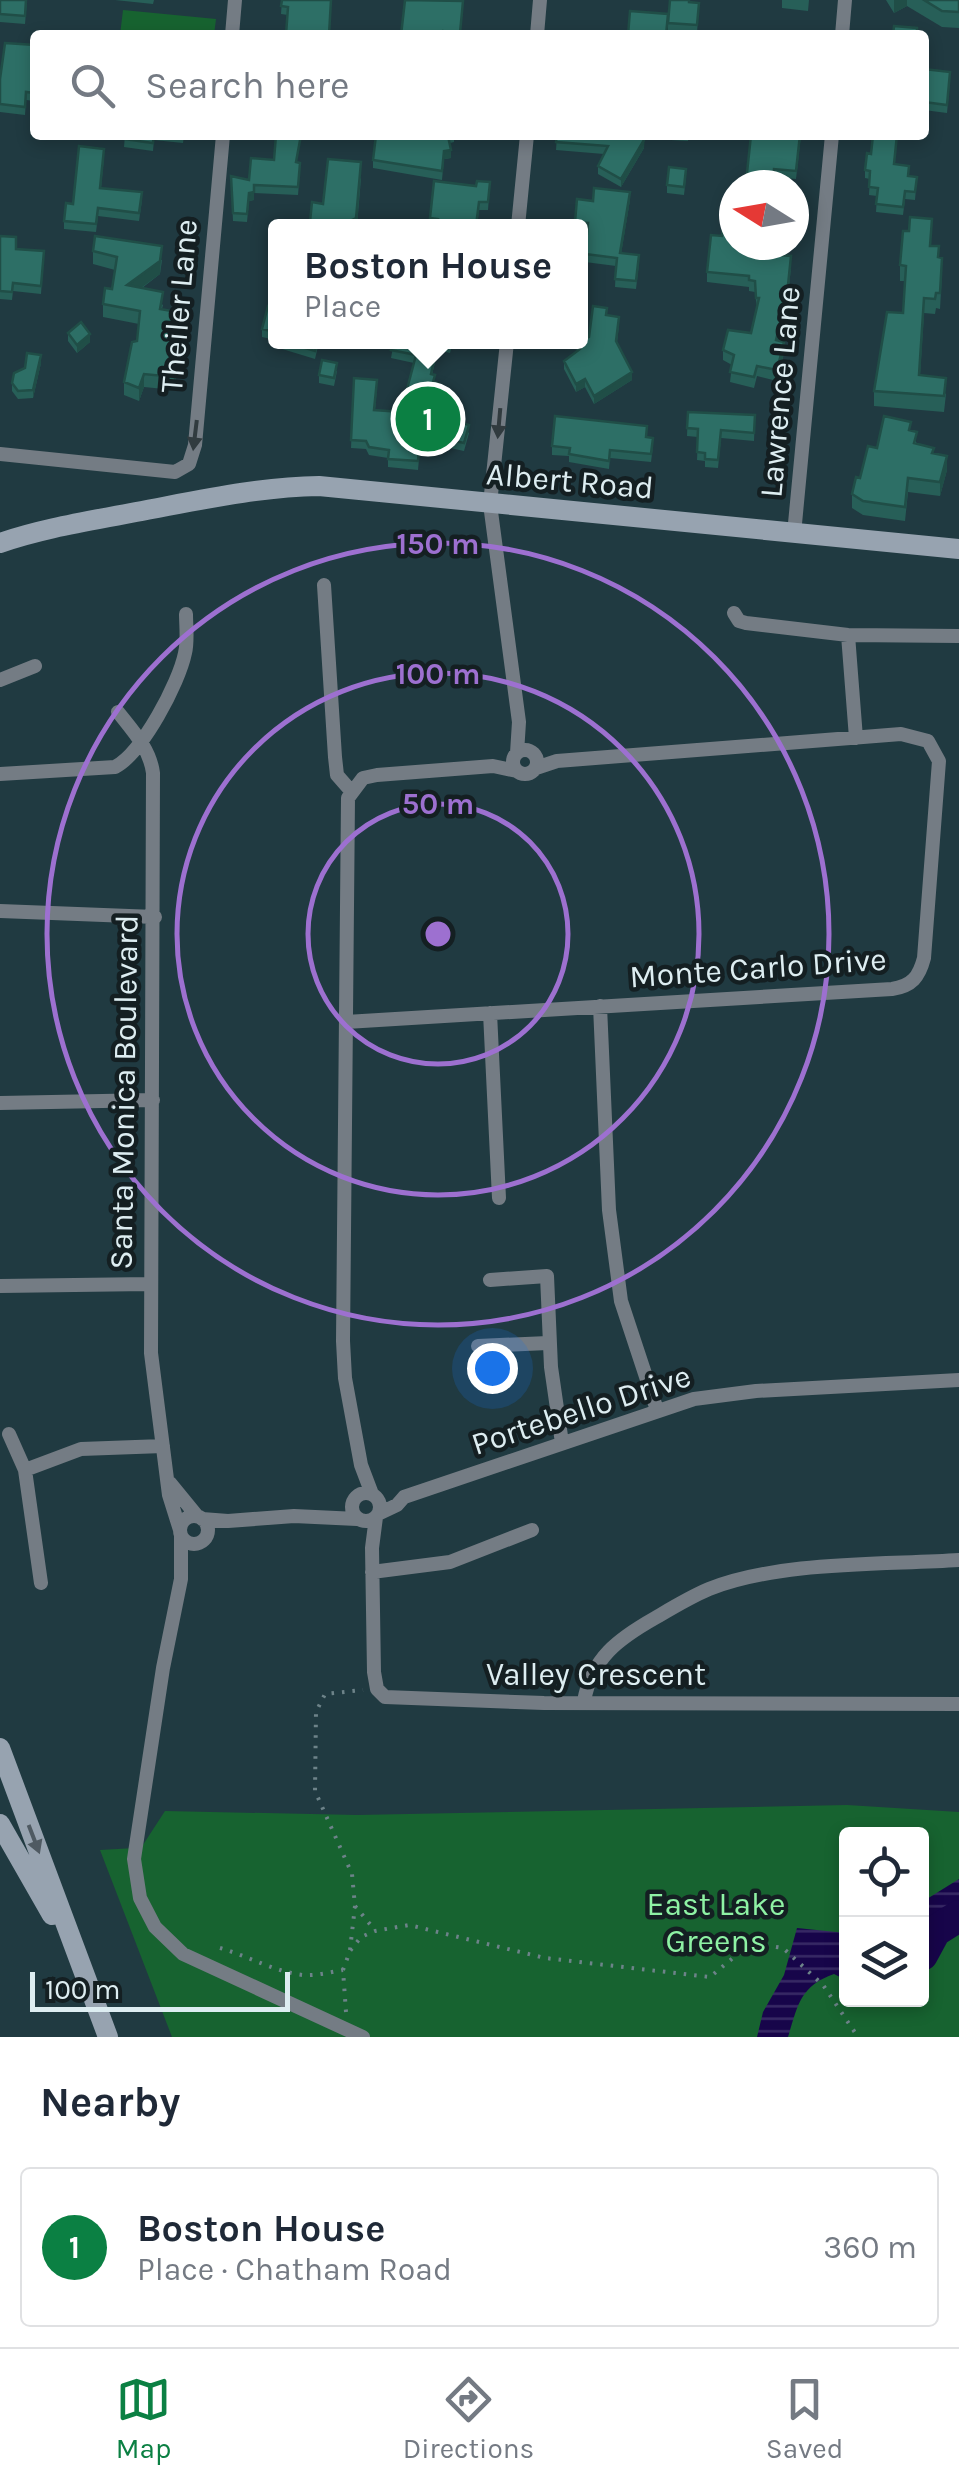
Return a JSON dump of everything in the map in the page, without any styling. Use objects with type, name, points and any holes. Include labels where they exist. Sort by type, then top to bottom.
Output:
[{"type":"street","points":[[233,30],[236,0]]},
{"type":"street","points":[[537,30],[540,0]]},
{"type":"street","points":[[842,30],[845,0]]},
{"type":"street","name":"Theiler Lane","points":[[0,454],[175,472],[186,467],[194,445],[223,140]]},
{"type":"street","points":[[519,219],[527,140]]},
{"type":"street","name":"Lawrence Lane","points":[[794,534],[832,140]]},
{"type":"street","points":[[372,1548],[352,1510],[364,1497],[343,1350],[346,809],[350,792],[363,778],[493,766],[525,759],[490,504],[506,349]]},
{"type":"street","name":"Albert Road","points":[[0,544],[79,523],[292,487],[319,486],[959,549]]},
{"type":"street","points":[[324,585],[334,758],[337,774],[350,792]]},
{"type":"street","points":[[734,612],[739,621],[746,623],[848,635],[959,636]]},
{"type":"street","points":[[0,774],[115,767],[141,742],[176,682],[186,652],[186,614]]},
{"type":"street","points":[[848,635],[856,738]]},
{"type":"street","points":[[0,680],[35,666]]},
{"type":"street","name":"Santa Monica Boulevard","points":[[118,712],[152,761],[153,773],[155,917],[149,1284],[153,1381],[172,1509],[181,1533],[181,1579],[162,1668],[134,1873],[140,1898],[156,1927],[183,1954],[363,2037]]},
{"type":"street","name":"Monte Carlo Drive","points":[[346,1022],[892,988],[913,982],[924,958],[938,754],[928,741],[912,735],[558,761],[525,759]]},
{"type":"street","points":[[0,911],[155,917]]},
{"type":"street","points":[[600,1006],[609,1210],[621,1300],[658,1410]]},
{"type":"street","points":[[490,1013],[499,1198]]},
{"type":"street","points":[[0,1103],[153,1100]]},
{"type":"street","points":[[490,1280],[547,1276],[548,1343],[562,1443]]},
{"type":"street","points":[[0,1286],[149,1284]]},
{"type":"street","points":[[478,1346],[548,1343]]},
{"type":"street","name":"Portebello Drive","points":[[318,1516],[364,1497],[404,1497],[694,1399],[756,1391],[959,1380]]},
{"type":"street","points":[[10,1434],[25,1470],[41,1583]]},
{"type":"street","points":[[25,1470],[81,1449],[163,1446]]},
{"type":"street","name":"Santa Monica Boulevard","points":[[170,1483],[200,1517]]},
{"type":"street","points":[[364,1497],[380,1504],[372,1548],[374,1672],[378,1688]]},
{"type":"street","name":"Portebello Drive","points":[[377,1516],[404,1497]]},
{"type":"street","name":"Portebello Drive","points":[[200,1517],[228,1521],[318,1516],[358,1519]]},
{"type":"street","points":[[358,1519],[365,1522],[377,1516]]},
{"type":"street","points":[[203,1539],[208,1530],[200,1517],[185,1519],[181,1533],[189,1543],[203,1539],[228,1521]]},
{"type":"street","points":[[372,1572],[450,1562],[532,1530]]},
{"type":"street","name":"Santa Monica Boulevard","points":[[181,1579],[203,1539]]},
{"type":"street","points":[[584,1701],[593,1670],[611,1646],[708,1589],[776,1573],[959,1560]]},
{"type":"street","name":"Valley Crescent","points":[[378,1688],[385,1697],[395,1700],[959,1704]]},
{"type":"street","points":[[0,1748],[108,2037]]},
{"type":"street","points":[[0,1824],[84,1969]]},
{"type":"path","points":[[343,2028],[343,1970],[350,1951],[356,1906],[352,1874],[315,1791],[316,1712],[325,1694],[378,1688]]},
{"type":"path","points":[[356,1906],[375,1930]]},
{"type":"path","points":[[350,1951],[375,1930],[410,1925],[546,1958],[710,1977],[751,1942],[783,1948],[823,1984],[858,2037]]},
{"type":"path","points":[[220,1948],[306,1976],[343,1970]]},
{"type":"green space","points":[[123,10],[216,19],[215,30],[121,30]]},
{"type":"green space","name":"East Lake Greens","points":[[847,1805],[959,1812],[959,2037],[172,2037],[100,1850],[135,1848],[137,1854],[165,1811],[357,1815]]},
{"type":"shaded area","points":[[959,1879],[959,1922],[948,1923],[929,1946],[929,1917],[929,1898]]},
{"type":"shaded area","points":[[797,1928],[839,1932],[839,1976],[834,1974],[807,1991],[788,2037],[757,2037],[763,2012],[784,1975]]},
{"type":"building","points":[[0,0],[26,0],[25,16],[0,14]]},
{"type":"building","points":[[282,0],[331,0],[329,30],[286,30],[288,7],[281,6]]},
{"type":"building","points":[[405,0],[463,1],[460,30],[402,30]]},
{"type":"building","points":[[670,0],[699,3],[697,25],[668,23]]},
{"type":"building","points":[[924,0],[959,0],[959,12],[942,11]]},
{"type":"building","points":[[630,11],[668,14],[666,30],[628,30]]},
{"type":"building","points":[[894,26],[917,28],[917,30],[894,30]]},
{"type":"building","points":[[5,43],[30,45],[30,92],[26,92],[25,107],[0,104]]},
{"type":"building","points":[[929,70],[950,72],[947,105],[929,103]]},
{"type":"building","points":[[276,140],[300,140],[296,162],[300,163],[298,187],[254,185],[247,214],[233,213],[231,176],[249,180],[251,158],[274,160]]},
{"type":"building","points":[[375,140],[449,140],[451,150],[444,151],[442,171],[373,160]]},
{"type":"building","points":[[644,140],[621,179],[598,166],[608,146],[556,142]]},
{"type":"building","points":[[750,140],[799,140],[796,170],[747,170]]},
{"type":"building","points":[[872,140],[896,140],[894,164],[909,166],[908,176],[917,177],[915,192],[905,191],[903,207],[876,204],[878,188],[869,187],[870,171],[865,170],[867,153],[871,154]]},
{"type":"building","points":[[79,146],[104,149],[100,188],[142,192],[139,213],[98,208],[96,224],[64,221],[66,203],[73,204]]},
{"type":"building","points":[[328,159],[361,162],[356,218],[310,219],[312,202],[323,204]]},
{"type":"building","points":[[669,167],[686,169],[684,187],[667,185]]},
{"type":"building","points":[[434,181],[476,186],[477,181],[490,182],[488,202],[479,202],[477,219],[430,218]]},
{"type":"building","points":[[594,188],[630,192],[620,253],[639,255],[636,281],[615,279],[617,258],[588,254],[588,219],[575,219],[577,199],[593,201]]},
{"type":"building","points":[[910,217],[932,219],[930,246],[939,246],[938,257],[942,258],[940,293],[936,293],[935,299],[924,298],[919,375],[946,378],[944,396],[874,391],[887,312],[903,313],[906,266],[900,265],[903,231],[909,231]]},
{"type":"building","points":[[711,235],[719,236],[719,260],[791,260],[776,340],[784,342],[777,370],[757,366],[754,377],[730,372],[734,355],[723,350],[728,330],[751,333],[759,298],[755,281],[749,280],[749,276],[707,272]]},
{"type":"building","points":[[0,236],[16,237],[16,249],[44,251],[41,286],[13,283],[12,292],[0,291]]},
{"type":"building","points":[[95,236],[162,246],[160,261],[127,285],[163,292],[160,309],[183,313],[174,377],[144,374],[139,388],[124,382],[132,342],[137,341],[140,311],[103,304],[105,288],[112,289],[117,257],[93,251]]},
{"type":"building","points":[[268,306],[268,330],[262,329]]},
{"type":"building","points":[[593,306],[607,308],[606,315],[619,317],[616,341],[632,372],[594,396],[585,379],[576,384],[564,361],[580,349],[588,349]]},
{"type":"building","points":[[81,322],[90,334],[77,345],[68,333]]},
{"type":"building","points":[[436,349],[431,374],[437,383],[433,395],[458,402],[453,420],[469,425],[464,443],[432,436],[430,443],[420,440],[418,461],[388,459],[389,450],[351,440],[354,378],[377,380],[374,410],[401,412],[416,355],[391,350]]},
{"type":"building","points":[[27,353],[41,355],[33,390],[18,391],[12,383],[14,373],[25,368]]},
{"type":"building","points":[[322,360],[337,363],[334,378],[319,375]]},
{"type":"building","points":[[688,412],[755,415],[754,433],[721,430],[718,460],[705,459],[705,453],[697,452],[698,429],[687,428]]},
{"type":"building","points":[[555,416],[647,426],[646,437],[653,438],[651,454],[610,450],[609,461],[569,454],[570,448],[552,446]]},
{"type":"building","points":[[884,416],[911,422],[909,430],[917,432],[914,443],[947,456],[940,482],[908,478],[905,507],[863,501],[852,494],[868,446],[877,448]]},
{"type":"waterway","points":[[929,1942],[935,1931],[959,1916]]},
{"type":"place","name":"Boston House","points":[[428,419]]}]
